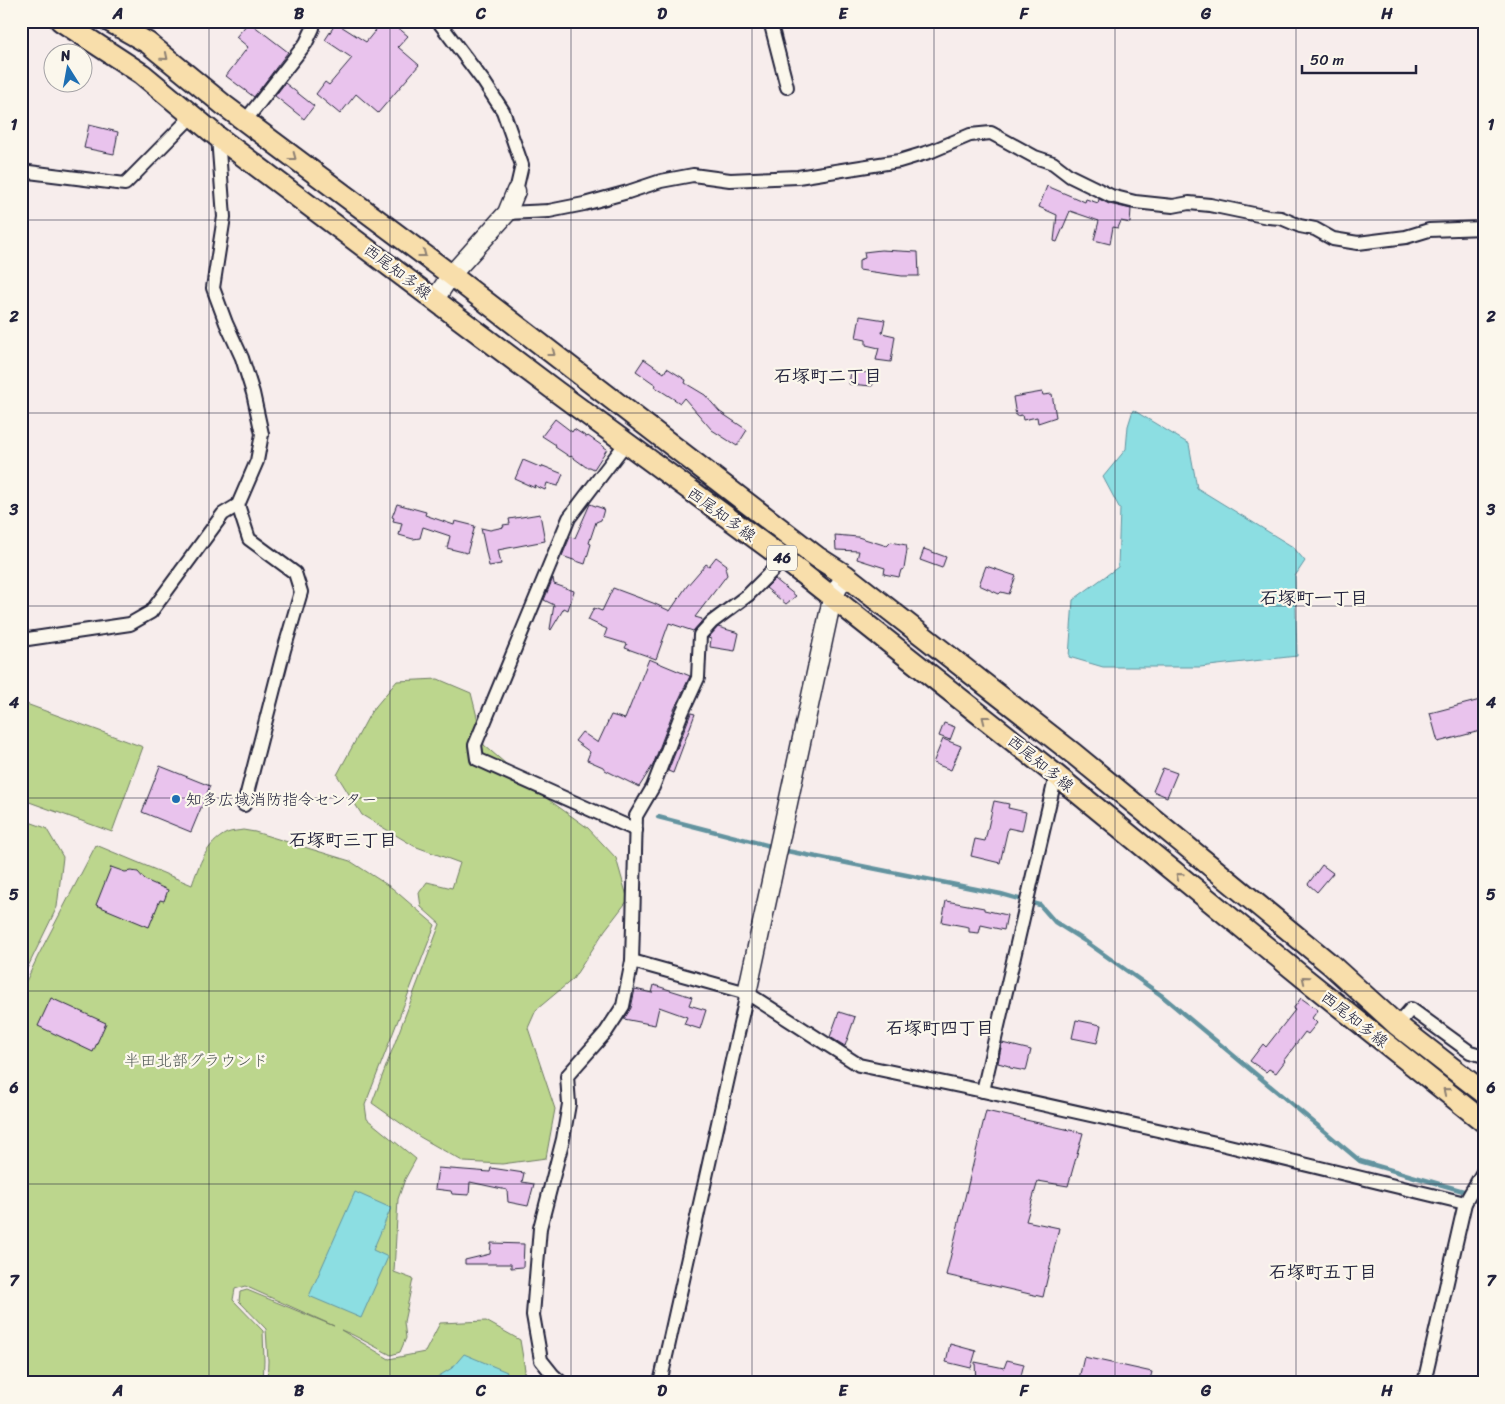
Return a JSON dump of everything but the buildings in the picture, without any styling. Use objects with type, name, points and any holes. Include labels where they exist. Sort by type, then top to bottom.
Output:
[{"type":"main road","name":"西尾知多線","points":[[61,21],[142,74],[218,137],[784,559],[1056,775],[1304,978],[1484,1122]]},
{"type":"main road","name":"西尾知多線","points":[[109,21],[137,28],[148,43],[245,122],[451,275],[817,556],[845,575],[1074,754],[1330,964],[1397,1025],[1484,1093]]},
{"type":"street","points":[[245,122],[306,43],[314,21]]},
{"type":"street","points":[[434,299],[451,275],[508,214],[522,165],[504,111],[438,21]]},
{"type":"street","points":[[770,21],[787,87]]},
{"type":"street","points":[[21,171],[125,184],[192,116]]},
{"type":"street","points":[[508,214],[549,211],[584,204],[661,181],[693,175],[730,180],[798,176],[898,161],[932,151],[970,135],[991,133],[1035,157],[1053,163],[1070,176],[1111,196],[1135,202],[1173,206],[1189,203],[1210,205],[1281,218],[1315,230],[1333,239],[1358,243],[1406,237],[1430,230],[1484,228]]},
{"type":"street","points":[[21,640],[130,624],[151,612],[223,514],[238,505],[257,461],[262,434],[253,393],[242,358],[213,288],[224,217],[218,137]]},
{"type":"street","points":[[626,443],[569,518],[475,745],[477,759],[636,830]]},
{"type":"street","points":[[238,505],[249,539],[295,573],[301,592],[244,805]]},
{"type":"street","points":[[562,1383],[541,1360],[532,1315],[540,1228],[563,1139],[569,1104],[567,1076],[606,1032],[623,1006],[632,961],[636,816],[654,787],[681,715],[698,678],[700,635],[712,622],[748,595],[784,559]]},
{"type":"street","points":[[660,1383],[832,599],[845,575]]},
{"type":"street","points":[[983,1091],[1056,775]]},
{"type":"street","points":[[632,961],[747,993],[859,1065],[1225,1146],[1465,1203]]},
{"type":"street","points":[[1397,1025],[1411,1009],[1470,1052],[1484,1056]]},
{"type":"street","points":[[1424,1383],[1465,1203],[1484,1170]]},
{"type":"green space","points":[[438,679],[471,693],[484,745],[542,795],[588,828],[616,858],[628,900],[605,930],[573,979],[536,1010],[528,1028],[555,1109],[546,1158],[502,1164],[464,1162],[420,1137],[372,1103],[440,924],[421,907],[419,893],[427,882],[452,888],[460,863],[414,846],[362,815],[337,775],[371,712],[397,681]]},
{"type":"green space","points":[[21,702],[143,747],[112,832],[21,799]]},
{"type":"green space","points":[[21,819],[46,828],[63,857],[57,907],[21,981]]},
{"type":"green space","name":"半田北部グラウンド","points":[[243,830],[350,861],[392,888],[435,925],[365,1105],[367,1119],[416,1159],[405,1179],[398,1199],[394,1272],[413,1279],[404,1322],[406,1338],[400,1352],[391,1355],[341,1330],[389,1359],[425,1352],[440,1323],[486,1321],[520,1340],[525,1370],[519,1383],[267,1383],[266,1329],[239,1301],[240,1292],[247,1290],[334,1326],[245,1286],[235,1289],[233,1300],[263,1331],[263,1383],[21,1383],[21,992],[96,845],[192,885],[204,855],[214,843],[227,833]]},
{"type":"water","points":[[1133,410],[1189,444],[1197,488],[1293,547],[1305,561],[1295,576],[1297,656],[1200,667],[1103,667],[1069,657],[1073,600],[1118,567],[1120,509],[1103,477],[1126,449],[1128,426]]},
{"type":"water","points":[[355,1192],[391,1208],[373,1250],[388,1257],[361,1318],[309,1296]]},
{"type":"water","points":[[464,1354],[507,1372],[501,1383],[432,1383],[434,1379],[452,1368]]},
{"type":"waterway","points":[[658,817],[774,847]]},
{"type":"waterway","points":[[782,850],[1001,894],[1040,905],[1055,922],[1161,995],[1360,1161],[1484,1197]]},
{"type":"place","name":"知多広域消防指令センター","points":[[176,799]]},
{"type":"district","name":"石塚町二丁目","points":[[828,376]]},
{"type":"district","name":"石塚町一丁目","points":[[1314,598]]},
{"type":"district","name":"石塚町三丁目","points":[[343,840]]},
{"type":"district","name":"石塚町四丁目","points":[[940,1028]]},
{"type":"district","name":"石塚町五丁目","points":[[1323,1272]]}]
